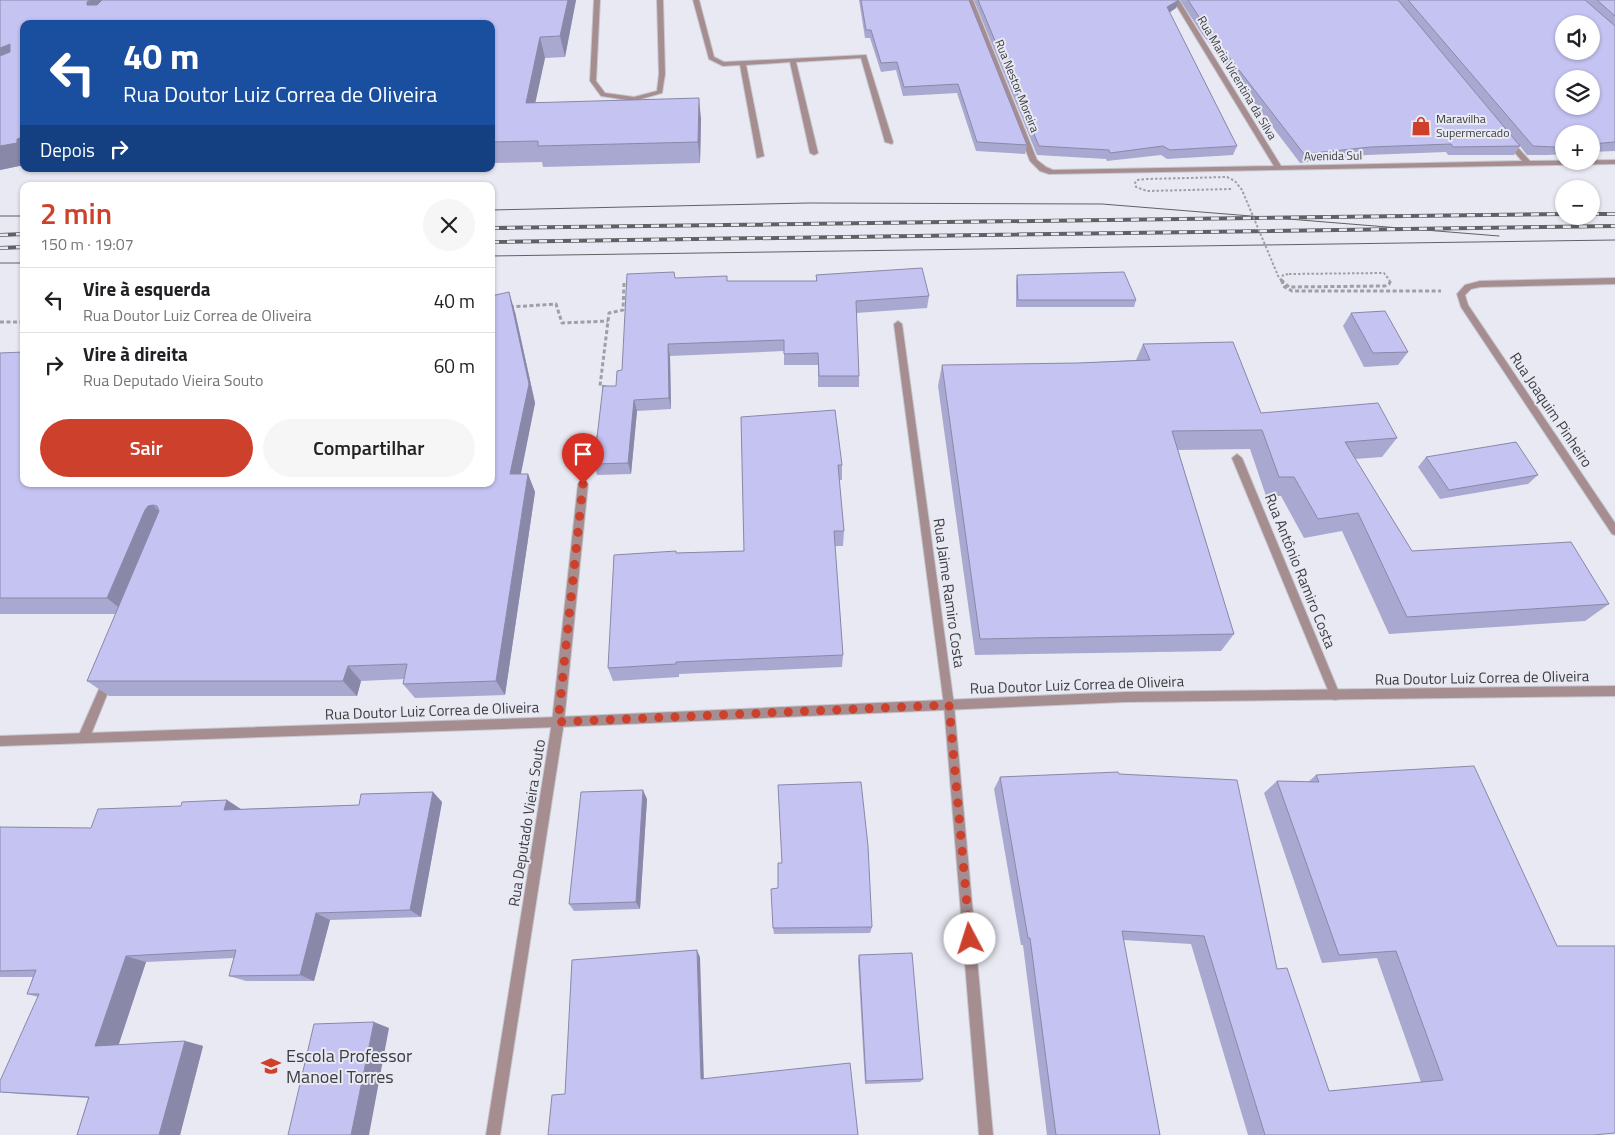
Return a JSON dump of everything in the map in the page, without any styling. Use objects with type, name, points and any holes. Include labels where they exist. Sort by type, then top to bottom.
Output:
[{"type":"street","points":[[597,0],[593,81],[603,95],[634,99],[660,92],[662,74],[660,0]]},
{"type":"street","points":[[696,0],[712,58],[723,64],[742,65],[864,56],[888,142]]},
{"type":"street","name":"Rua Nestor Moreira","points":[[970,0],[1034,161],[1043,169],[1052,172]]},
{"type":"street","name":"Rua Maria Vicentina da Silva","points":[[1176,0],[1279,168]]},
{"type":"street","points":[[792,61],[814,153]]},
{"type":"street","points":[[742,65],[760,156]]},
{"type":"street","points":[[1504,134],[1528,164]]},
{"type":"street","name":"Avenida Sul","points":[[1052,172],[1615,162]]},
{"type":"street","points":[[1464,305],[1461,294],[1468,287],[1480,284],[1615,281]]},
{"type":"street","name":"Rua Joaquim Pinheiro","points":[[1464,305],[1615,531]]},
{"type":"street","name":"Rua Jaime Ramiro Costa","points":[[898,324],[949,705],[986,1135]]},
{"type":"street","name":"Rua Antônio Ramiro Costa","points":[[1237,458],[1335,695]]},
{"type":"street","name":"Rua Deputado Vieira Souto","points":[[493,1135],[558,722],[583,484]]},
{"type":"street","points":[[84,737],[110,674]]},
{"type":"street","name":"Rua Doutor Luiz Correa de Oliveira","points":[[0,741],[558,722],[1124,697],[1615,691]]},
{"type":"path","points":[[1231,189],[1146,191],[1136,187],[1135,183],[1142,179],[1165,178],[1227,178],[1235,181],[1242,190],[1279,278],[1289,286],[1385,286],[1390,284],[1391,280],[1384,273],[1283,275],[1281,282],[1283,286],[1292,290],[1446,291],[1464,305]]},
{"type":"path","points":[[612,388],[600,386],[609,313],[623,310],[624,283]]},
{"type":"path","points":[[501,308],[556,304],[562,323],[608,321]]},
{"type":"path","points":[[0,322],[20,322]]},
{"type":"path","points":[[583,484],[599,432]]},
{"type":"building","points":[[0,0],[90,0],[87,2],[87,5],[97,5],[102,0],[568,0],[560,36],[540,37],[526,103],[699,98],[698,142],[538,146],[538,141],[495,142],[495,20],[20,20],[20,138],[17,139],[17,143],[0,146],[0,56],[10,52],[10,44],[0,48]]},
{"type":"building","points":[[861,0],[969,0],[1027,145],[977,142],[958,84],[904,87],[897,62],[881,63],[871,30],[866,30]]},
{"type":"building","points":[[978,0],[1179,0],[1167,7],[1237,146],[1170,150],[1163,146],[1110,153],[1109,150],[1039,146]]},
{"type":"building","points":[[1188,0],[1398,0],[1520,146],[1453,147],[1451,144],[1371,147],[1304,154],[1205,26]]},
{"type":"building","points":[[1408,0],[1585,0],[1615,26],[1615,142],[1600,143],[1600,125],[1555,125],[1554,147],[1533,146]]},
{"type":"building","points":[[1597,0],[1615,0],[1615,16]]},
{"type":"building","points":[[922,268],[929,296],[856,301],[859,376],[819,376],[818,353],[784,354],[784,340],[668,344],[669,398],[634,400],[628,463],[594,464],[603,386],[616,386],[617,371],[622,370],[627,274],[674,272],[675,278],[727,276],[727,281],[817,281],[816,275]]},
{"type":"building","points":[[1124,272],[1136,300],[1018,300],[1017,275]]},
{"type":"building","points":[[509,292],[529,384],[510,474],[528,474],[496,681],[403,684],[407,664],[348,666],[343,681],[87,681],[159,511],[157,506],[153,505],[148,506],[145,510],[107,598],[0,598],[0,353],[20,352],[20,487],[495,487],[495,295]]},
{"type":"building","points":[[1385,311],[1408,352],[1373,353],[1351,313]]},
{"type":"building","points":[[1233,342],[1261,413],[1378,403],[1397,438],[1345,442],[1412,551],[1571,542],[1609,604],[1407,617],[1358,513],[1318,519],[1294,477],[1279,477],[1262,430],[1172,431],[1234,634],[980,639],[942,365],[1150,360],[1143,344]]},
{"type":"building","points":[[835,410],[842,465],[838,465],[844,531],[834,531],[843,655],[676,662],[676,664],[608,668],[614,555],[676,551],[676,553],[744,551],[741,417]]},
{"type":"building","points":[[1516,442],[1538,475],[1449,490],[1426,457]]},
{"type":"building","points":[[1474,766],[1557,946],[1615,946],[1615,1133],[1593,1135],[1265,1135],[1204,936],[1122,931],[1160,1135],[1056,1135],[1030,938],[1028,938],[1000,777],[1118,772],[1119,774],[1237,780],[1277,969],[1287,968],[1329,1091],[1443,1080],[1396,951],[1339,955],[1277,781],[1319,782],[1316,775]]},
{"type":"building","points":[[861,782],[868,846],[872,927],[773,928],[771,889],[778,888],[778,863],[782,863],[778,785]]},
{"type":"building","points":[[643,790],[636,902],[569,904],[581,792]]},
{"type":"building","points":[[433,792],[410,910],[316,913],[300,975],[229,976],[236,950],[126,956],[95,1046],[185,1041],[159,1135],[77,1135],[89,1097],[0,1092],[0,1081],[39,994],[27,994],[36,970],[0,971],[0,827],[91,828],[98,809],[181,806],[182,802],[227,800],[224,810],[359,805],[361,794]]},
{"type":"building","points":[[697,950],[701,1079],[850,1063],[858,1135],[548,1135],[552,1095],[565,1094],[572,960]]},
{"type":"building","points":[[912,953],[923,1079],[866,1081],[859,955]]},
{"type":"building","points":[[374,1022],[351,1135],[288,1135],[314,1024]]},
{"type":"tram line","points":[[495,210],[808,203],[1102,204],[1499,236]]},
{"type":"tram line","points":[[0,216],[20,216]]},
{"type":"tram line","points":[[495,256],[1615,240]]},
{"type":"tram line","points":[[0,263],[20,263]]},
{"type":"railway","points":[[495,228],[1555,214]]},
{"type":"railway","points":[[1600,214],[1615,214]]},
{"type":"railway","points":[[495,242],[1615,226]]},
{"type":"railway","points":[[0,235],[20,234]]},
{"type":"railway","points":[[0,248],[20,247]]},
{"type":"place","name":"Maravilha Supermercado","points":[[1421,126]]},
{"type":"place","name":"Escola Professor Manoel Torres","points":[[271,1066]]},
{"type":"route","points":[[583,484],[558,722],[949,705],[970,939]]}]
